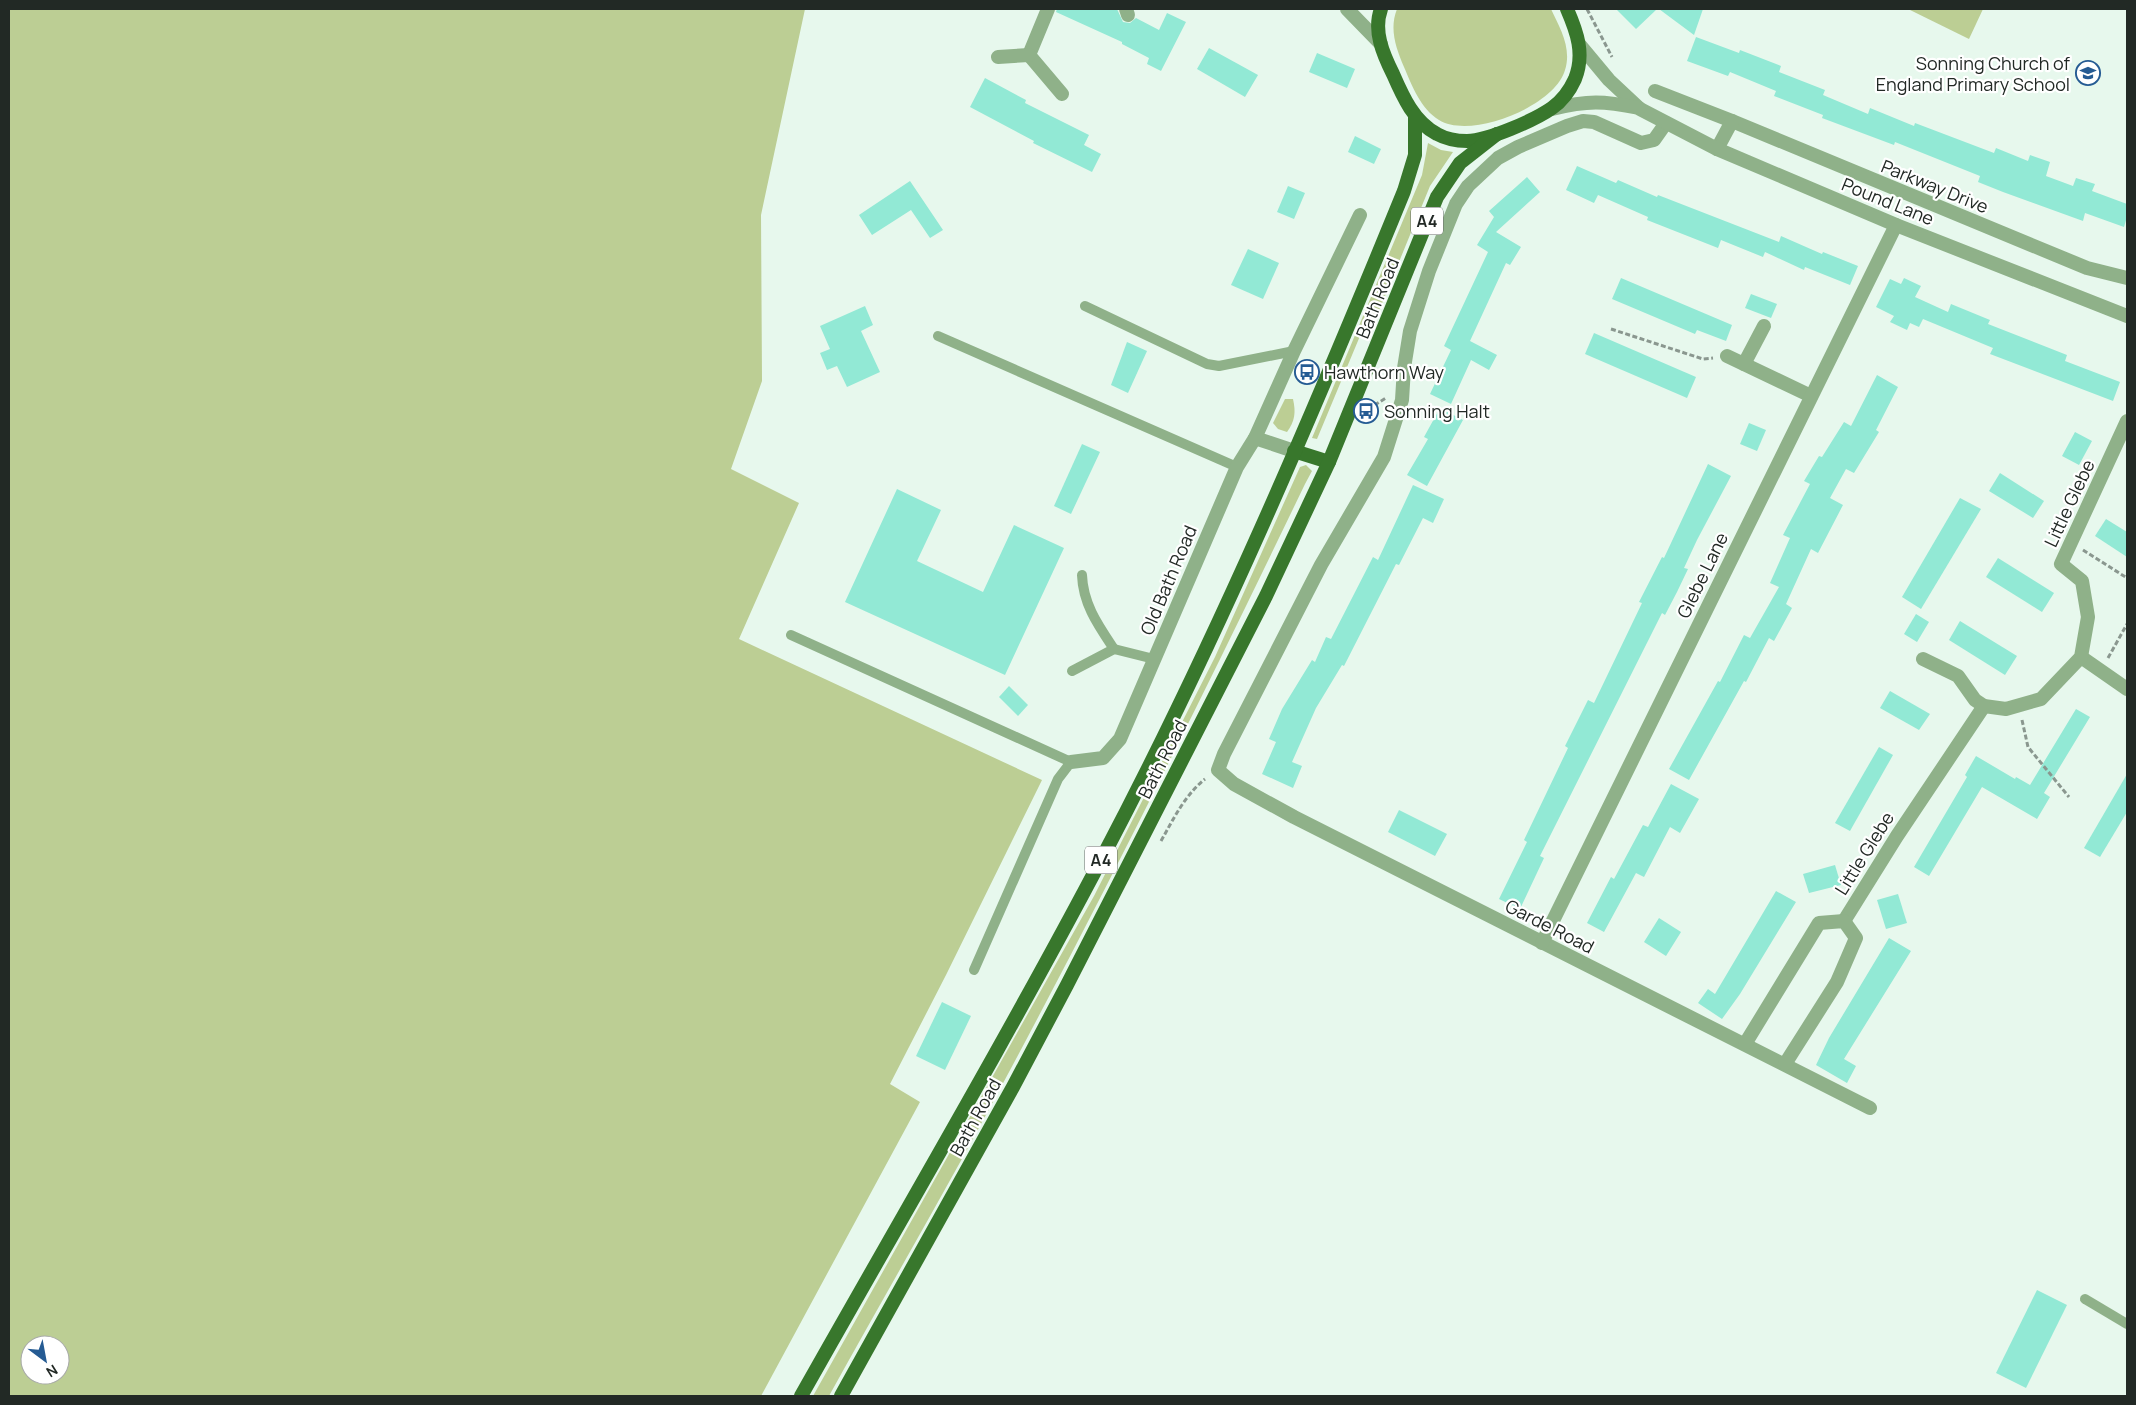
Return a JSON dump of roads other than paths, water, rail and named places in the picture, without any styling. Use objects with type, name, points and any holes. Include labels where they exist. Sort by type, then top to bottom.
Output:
[{"type":"main road","points":[[1381,9],[1377,26],[1381,44],[1400,90],[1415,116],[1430,130],[1448,138],[1468,141],[1497,134],[1552,108],[1564,96],[1575,78],[1578,67],[1579,44],[1567,9]]},
{"type":"main road","name":"Bath Road","points":[[801,1396],[1103,856],[1194,672],[1294,451],[1410,177],[1415,155],[1415,116]]},
{"type":"main road","name":"Bath Road","points":[[841,1396],[1013,1087],[1103,918],[1266,596],[1329,462],[1437,197],[1460,163],[1497,134]]},
{"type":"main road","points":[[1294,451],[1329,462]]},
{"type":"street","points":[[1030,56],[1048,9]]},
{"type":"street","points":[[1347,9],[1381,44]]},
{"type":"street","name":"Pound Lane","points":[[1579,44],[1609,80],[1640,109],[1717,149],[1896,224],[2127,316]]},
{"type":"street","points":[[998,57],[1030,56]]},
{"type":"street","points":[[1030,56],[1062,94]]},
{"type":"street","name":"Parkway Drive","points":[[1655,91],[2087,268],[2127,278]]},
{"type":"street","name":"Pound Lane","points":[[1552,108],[1589,101],[1640,109]]},
{"type":"street","name":"Garde Road","points":[[1666,123],[1654,140],[1640,143],[1594,122],[1584,121],[1567,126],[1518,147],[1498,158],[1468,186],[1452,212],[1429,271],[1413,322],[1404,368],[1402,400],[1384,457],[1321,565],[1224,754],[1218,770],[1234,784],[1294,817],[1870,1108]]},
{"type":"street","points":[[1717,149],[1732,121]]},
{"type":"street","name":"Old Bath Road","points":[[1071,762],[1103,758],[1120,739],[1237,467],[1255,438],[1294,351],[1360,215]]},
{"type":"street","name":"Glebe Lane","points":[[1542,943],[1896,224]]},
{"type":"street","points":[[1744,364],[1764,326]]},
{"type":"street","points":[[1727,356],[1811,396]]},
{"type":"street","name":"Little Glebe","points":[[2081,657],[2088,617],[2082,581],[2061,564],[2072,544],[2127,421]]},
{"type":"street","points":[[1255,438],[1294,451]]},
{"type":"street","points":[[1924,660],[1958,676],[1975,700],[1984,706],[2006,709],[2041,699],[2081,657],[2127,689]]},
{"type":"street","name":"Little Glebe","points":[[1844,922],[1896,836],[1984,706]]},
{"type":"street","name":"Little Glebe","points":[[1745,1044],[1819,923],[1844,922]]},
{"type":"street","name":"Little Glebe","points":[[1784,1064],[1837,982],[1856,938],[1844,922]]},
{"type":"lane","points":[[1085,306],[1207,364],[1219,366],[1294,351]]},
{"type":"lane","points":[[938,336],[1237,467]]},
{"type":"lane","points":[[1082,575],[1083,591],[1096,622],[1114,649]]},
{"type":"lane","points":[[792,635],[1071,762],[1058,778],[974,970]]},
{"type":"lane","points":[[1072,670],[1114,649],[1154,659]]},
{"type":"lane","points":[[2085,1299],[2127,1324]]},
{"type":"place","name":"Sonning Church of England Primary School","points":[[2088,73]]},
{"type":"place","name":"Hawthorn Way","points":[[1307,372]]},
{"type":"place","name":"Sonning Halt","points":[[1366,411]]}]
